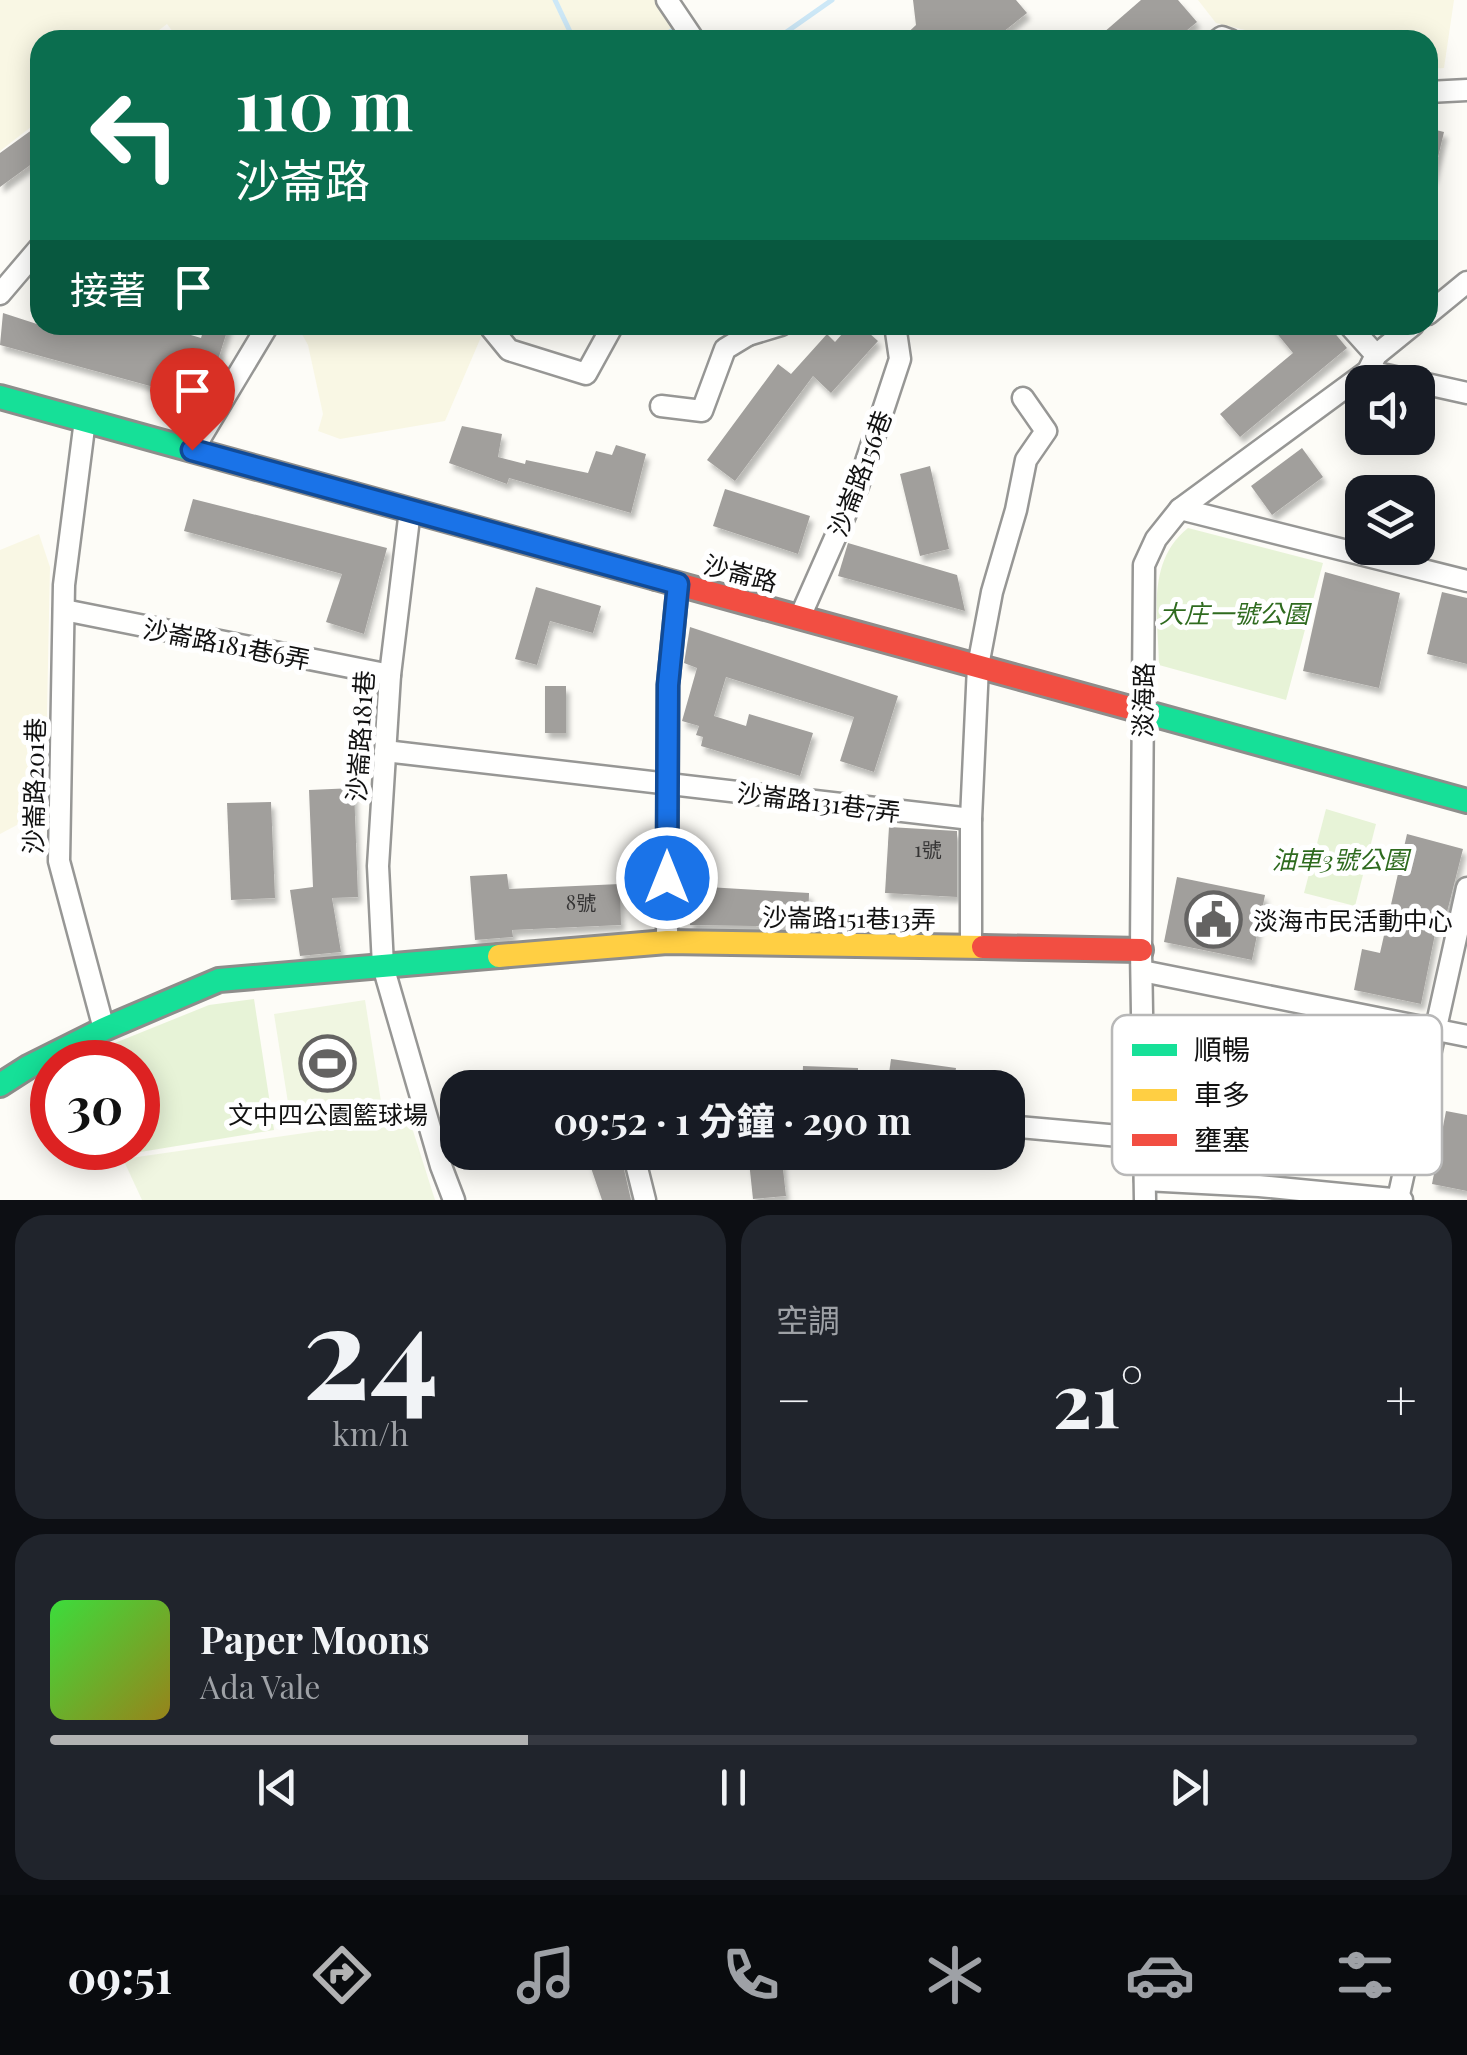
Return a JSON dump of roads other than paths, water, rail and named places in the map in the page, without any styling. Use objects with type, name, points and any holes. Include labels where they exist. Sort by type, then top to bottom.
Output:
[{"type":"street","points":[[667,0],[687,30]]},
{"type":"street","points":[[1438,91],[1467,90]]},
{"type":"street","points":[[0,294],[30,259]]},
{"type":"street","points":[[1438,306],[1467,282]]},
{"type":"street","points":[[192,450],[262,335]]},
{"type":"street","points":[[498,335],[508,350],[586,374],[607,335]]},
{"type":"street","points":[[660,406],[702,411],[724,349],[737,335]]},
{"type":"street","name":"沙崙路156巷","points":[[800,618],[858,486],[900,359],[896,335]]},
{"type":"street","points":[[1355,335],[1372,363],[1467,393]]},
{"type":"street","name":"淡海路","points":[[1141,1015],[1144,565],[1156,539],[1180,509],[1372,363],[1402,335]]},
{"type":"street","name":"沙崙路","points":[[0,397],[1467,801]]},
{"type":"street","points":[[971,946],[971,819],[978,666],[992,592],[1026,460],[1046,431],[1024,398]]},
{"type":"street","name":"沙崙路201巷","points":[[85,420],[64,610],[59,861],[104,1029]]},
{"type":"street","points":[[1180,509],[1467,581]]},
{"type":"street","name":"沙崙路181巷","points":[[410,510],[390,675],[378,866],[383,966],[454,1200]]},
{"type":"street","points":[[0,1085],[104,1029],[219,980],[667,942],[668,685],[678,584]]},
{"type":"street","name":"沙崙路181巷6弄","points":[[64,610],[390,675]]},
{"type":"street","name":"沙崙路131巷7弄","points":[[385,751],[971,819]]},
{"type":"street","points":[[1440,1015],[1467,888]]},
{"type":"street","name":"沙崙路151巷13弄","points":[[667,942],[971,946],[1141,961]]},
{"type":"street","points":[[1141,961],[1380,1015]]},
{"type":"street","points":[[1442,1029],[1467,1036]]},
{"type":"street","points":[[1025,1128],[1112,1135]]},
{"type":"street","points":[[638,1170],[645,1200]]},
{"type":"street","points":[[1145,1190],[1400,1200],[1405,1175]]},
{"type":"waterway","points":[[555,0],[569,30]]},
{"type":"waterway","points":[[789,30],[832,0]]},
{"type":"place","name":"淡海市民活動中心","points":[[1214,919]]},
{"type":"place","name":"文中四公園籃球場","points":[[328,1064]]},
{"type":"park label","name":"大庄一號公園","points":[[1234,612]]},
{"type":"park label","name":"油車3號公園","points":[[1340,858]]}]
